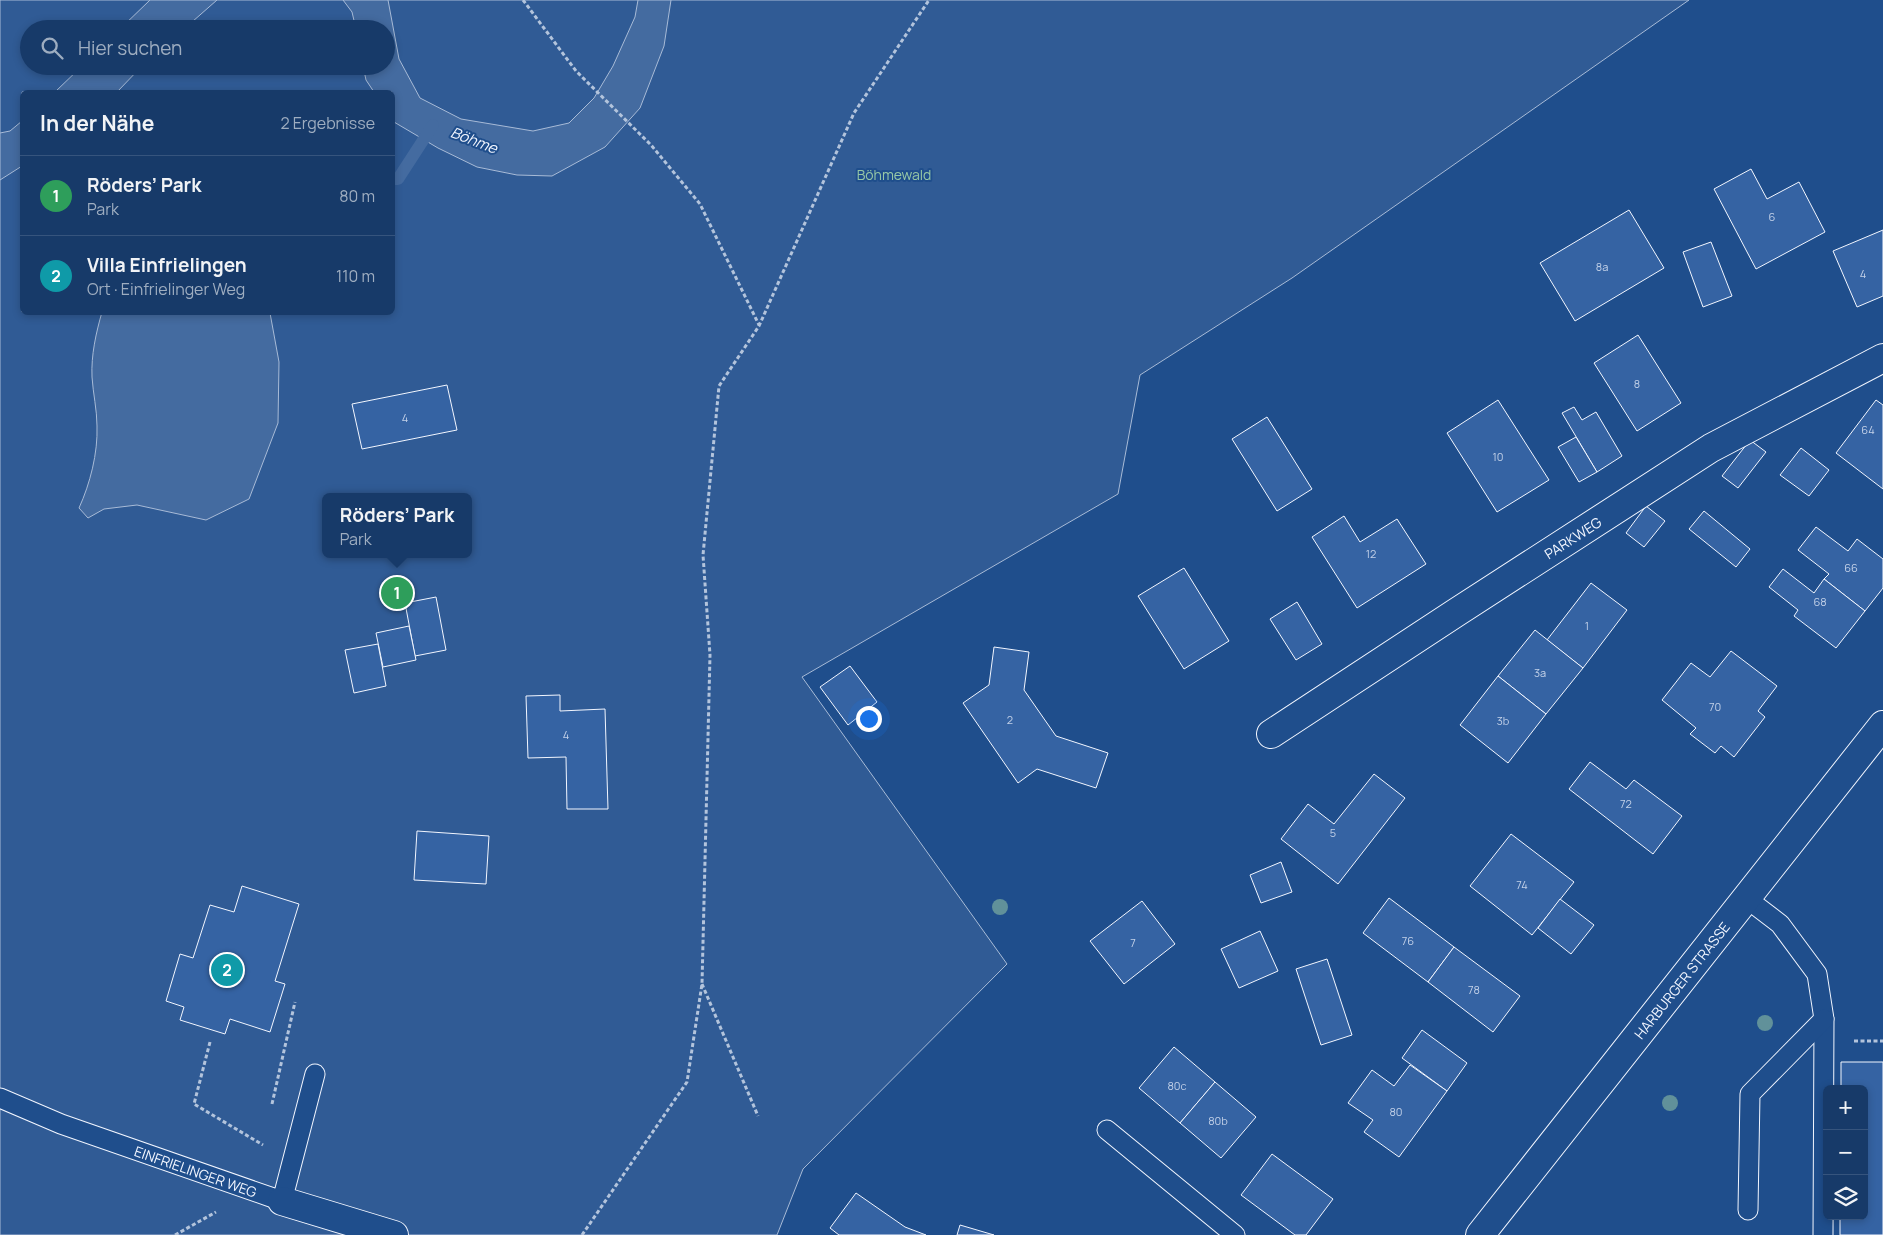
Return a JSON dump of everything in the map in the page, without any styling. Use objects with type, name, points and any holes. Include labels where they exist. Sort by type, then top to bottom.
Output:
[{"type":"street","name":"PARKWEG","points":[[1271,734],[1711,448],[1883,358]]},
{"type":"street","name":"HARBURGER STRASSE","points":[[1480,1235],[1883,725]]},
{"type":"street","name":"EINFRIELINGER WEG","points":[[282,1201],[394,1235]]},
{"type":"lane","points":[[1746,898],[1780,924],[1817,974],[1824,1019],[1823,1235]]},
{"type":"lane","points":[[1748,1210],[1750,1094],[1824,1019]]},
{"type":"lane","points":[[282,1201],[315,1074]]},
{"type":"lane","name":"EINFRIELINGER WEG","points":[[0,1098],[61,1124],[282,1201]]},
{"type":"lane","points":[[1107,1130],[1235,1235]]},
{"type":"path","points":[[523,0],[576,71],[651,145],[700,204],[759,326]]},
{"type":"path","points":[[582,1235],[687,1082],[702,984],[710,655],[703,555],[719,386],[759,326],[854,113],[929,0]]},
{"type":"path","points":[[702,984],[758,1116]]},
{"type":"path","points":[[271,1107],[295,1002]]},
{"type":"path","points":[[1859,1040],[1883,1040]]},
{"type":"path","points":[[210,1042],[194,1104],[263,1145]]},
{"type":"path","points":[[252,1192],[265,1135]]},
{"type":"shaded area","points":[[0,0],[1689,0],[1292,278],[1140,375],[1118,494],[802,677],[1007,964],[803,1169],[777,1235],[0,1235]]},
{"type":"water","points":[[150,0],[217,0],[194,20],[129,20]]},
{"type":"water","points":[[343,0],[388,0],[392,20],[354,20],[352,12]]},
{"type":"water","name":"Böhme","points":[[638,0],[671,0],[664,46],[640,108],[605,147],[552,176],[517,175],[477,167],[438,148],[395,123],[395,90],[373,90],[365,75],[395,75],[395,38],[399,59],[420,98],[461,119],[533,131],[569,123],[594,98],[613,66],[635,17]]},
{"type":"water","points":[[73,75],[133,75],[119,90],[57,90]]},
{"type":"water","points":[[20,123],[20,167],[0,180],[0,133],[10,131]]},
{"type":"water","points":[[101,315],[270,315],[279,362],[278,423],[249,499],[206,520],[137,505],[104,509],[88,518],[79,508],[87,489],[95,457],[97,420],[92,361]]},
{"type":"building","points":[[1751,169],[1767,199],[1799,182],[1825,232],[1756,269],[1714,189]]},
{"type":"building","points":[[1629,210],[1664,268],[1575,321],[1540,263]]},
{"type":"building","points":[[1883,230],[1883,296],[1857,307],[1833,251]]},
{"type":"building","points":[[1711,242],[1732,296],[1703,307],[1683,252]]},
{"type":"building","points":[[1638,335],[1681,403],[1637,431],[1594,363]]},
{"type":"building","points":[[447,385],[457,430],[362,449],[352,404]]},
{"type":"building","points":[[1498,400],[1549,480],[1497,512],[1447,433]]},
{"type":"building","points":[[1876,400],[1883,405],[1883,489],[1836,453]]},
{"type":"building","points":[[1574,407],[1582,420],[1596,412],[1622,456],[1597,472],[1562,413]]},
{"type":"building","points":[[1267,417],[1312,489],[1277,511],[1232,439]]},
{"type":"building","points":[[1576,437],[1597,472],[1579,482],[1558,447]]},
{"type":"building","points":[[1750,440],[1766,452],[1738,488],[1722,476]]},
{"type":"building","points":[[1801,448],[1829,470],[1809,496],[1780,475]]},
{"type":"building","points":[[1646,506],[1665,521],[1644,547],[1626,533]]},
{"type":"building","points":[[1704,511],[1750,549],[1736,567],[1689,529]]},
{"type":"building","points":[[1344,516],[1360,542],[1397,519],[1426,564],[1357,608],[1312,537]]},
{"type":"building","points":[[1816,527],[1848,551],[1857,539],[1883,559],[1883,588],[1865,611],[1824,579],[1829,574],[1798,550]]},
{"type":"building","points":[[1184,568],[1229,641],[1184,669],[1138,596]]},
{"type":"building","points":[[1783,569],[1814,593],[1824,579],[1865,611],[1836,648],[1794,616],[1798,610],[1769,587]]},
{"type":"building","points":[[1591,583],[1627,610],[1583,668],[1547,640]]},
{"type":"building","points":[[436,597],[446,650],[415,656],[405,603]]},
{"type":"building","points":[[1297,602],[1322,644],[1296,660],[1270,619]]},
{"type":"building","points":[[409,626],[416,660],[383,667],[376,633]]},
{"type":"building","points":[[1535,630],[1583,668],[1546,714],[1498,676]]},
{"type":"building","points":[[378,644],[386,686],[354,693],[345,650]]},
{"type":"building","points":[[994,647],[1029,652],[1024,690],[1056,736],[1108,753],[1096,788],[1037,769],[1018,783],[963,703],[989,685]]},
{"type":"building","points":[[1731,651],[1777,686],[1758,711],[1765,717],[1734,757],[1721,746],[1715,753],[1690,734],[1696,728],[1662,700],[1691,663],[1710,677]]},
{"type":"building","points":[[850,666],[877,702],[848,725],[820,687]]},
{"type":"building","points":[[1498,676],[1546,714],[1508,763],[1460,725]]},
{"type":"building","points":[[560,695],[560,711],[605,709],[608,809],[567,809],[566,757],[528,758],[526,696]]},
{"type":"building","points":[[1590,762],[1626,789],[1634,780],[1682,816],[1653,854],[1569,789]]},
{"type":"building","points":[[1374,774],[1405,798],[1338,884],[1281,839],[1308,804],[1334,824]]},
{"type":"building","points":[[417,831],[489,836],[486,884],[414,880]]},
{"type":"building","points":[[1511,834],[1574,882],[1532,935],[1470,886]]},
{"type":"building","points":[[1281,862],[1292,892],[1261,903],[1250,875]]},
{"type":"building","points":[[242,886],[299,904],[275,981],[285,984],[270,1032],[230,1019],[225,1034],[180,1020],[184,1007],[166,1001],[180,954],[193,958],[210,905],[234,912]]},
{"type":"building","points":[[1389,898],[1454,947],[1428,982],[1363,933]]},
{"type":"building","points":[[1560,899],[1594,925],[1571,954],[1538,928]]},
{"type":"building","points":[[1142,901],[1175,944],[1124,984],[1090,941]]},
{"type":"building","points":[[1260,931],[1278,971],[1239,988],[1221,949]]},
{"type":"building","points":[[1454,947],[1520,996],[1493,1032],[1428,982]]},
{"type":"building","points":[[1327,959],[1352,1035],[1321,1045],[1296,969]]},
{"type":"building","points":[[1422,1030],[1467,1063],[1447,1091],[1402,1058]]},
{"type":"building","points":[[1174,1047],[1215,1082],[1180,1123],[1139,1088]]},
{"type":"building","points":[[1841,1062],[1883,1062],[1883,1235],[1840,1235],[1840,1220],[1868,1220],[1868,1085],[1841,1085]]},
{"type":"building","points":[[1410,1065],[1447,1091],[1399,1157],[1364,1132],[1373,1120],[1348,1103],[1372,1070],[1394,1086]]},
{"type":"building","points":[[1215,1082],[1256,1117],[1221,1158],[1180,1123]]},
{"type":"building","points":[[1272,1154],[1333,1199],[1306,1235],[1295,1235],[1241,1195]]},
{"type":"building","points":[[856,1193],[905,1227],[926,1235],[839,1235],[830,1228]]},
{"type":"building","points":[[960,1225],[994,1235],[957,1235]]},
{"type":"waterway","points":[[395,179],[398,179],[433,125]]},
{"type":"place","name":"Röders’ Park","points":[[397,593]]},
{"type":"place","name":"Villa Einfrielingen","points":[[227,970]]},
{"type":"park label","name":"Böhmewald","points":[[894,174]]}]
